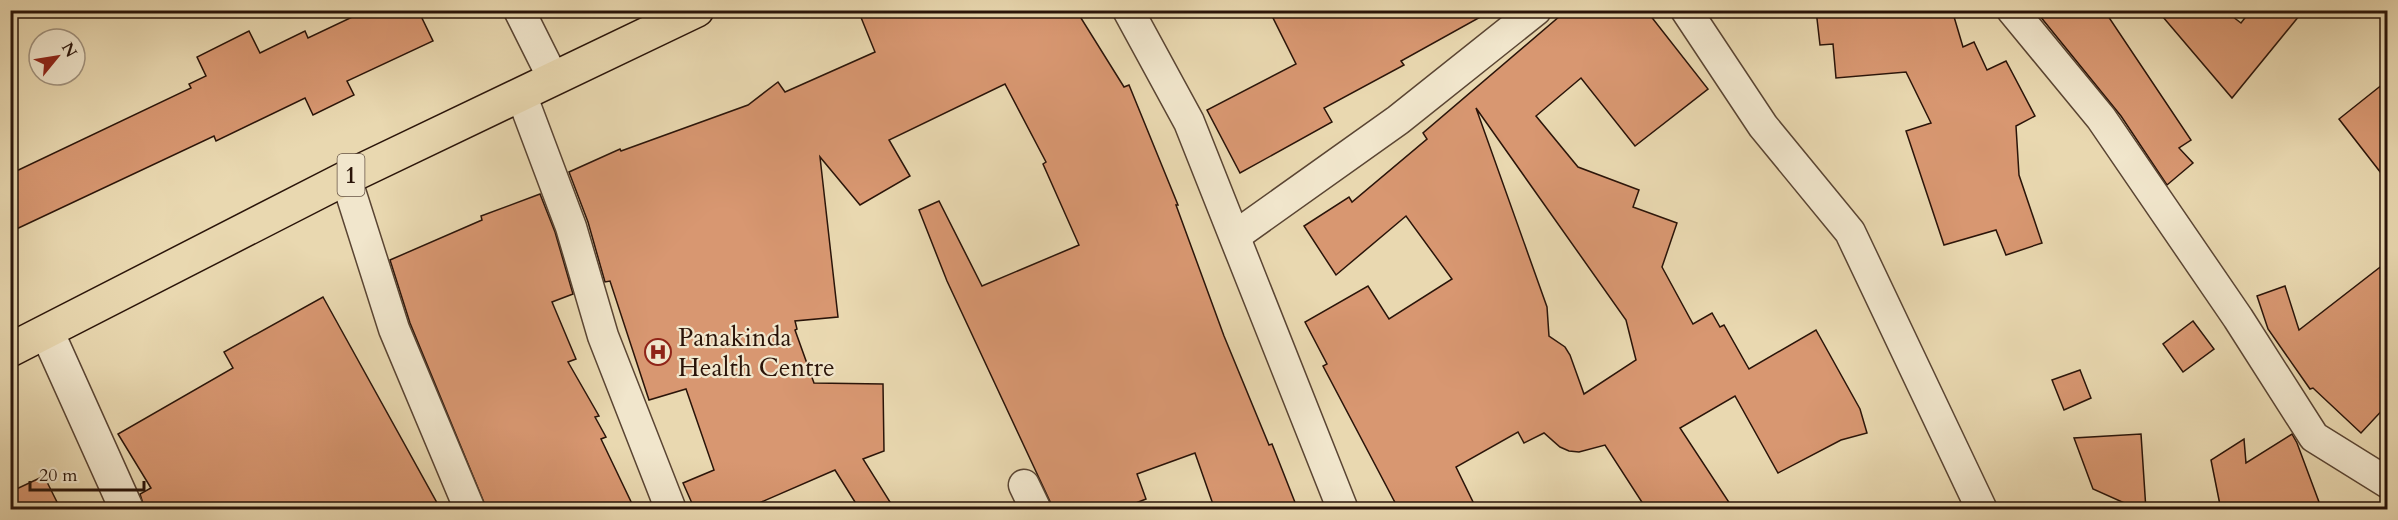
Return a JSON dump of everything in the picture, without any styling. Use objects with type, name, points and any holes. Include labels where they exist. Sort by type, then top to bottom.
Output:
[{"type":"main road","name":"1","points":[[10,350],[346,178],[697,10]]},
{"type":"street","points":[[519,10],[553,78]]},
{"type":"street","points":[[1128,10],[1189,122],[1343,510]]},
{"type":"street","points":[[1235,236],[1398,120],[1536,10]]},
{"type":"street","points":[[1686,10],[1762,126],[1850,232],[1982,510]]},
{"type":"street","points":[[2012,10],[2101,118],[2238,318],[2314,437],[2388,483]]},
{"type":"street","points":[[521,94],[571,227],[603,336],[671,510]]},
{"type":"street","points":[[346,178],[394,329],[470,510]]},
{"type":"street","points":[[47,332],[127,510]]},
{"type":"building","points":[[367,10],[418,10],[433,41],[347,81],[354,95],[313,115],[305,98],[216,141],[214,136],[10,232],[10,174],[191,88],[189,84],[206,76],[197,57],[249,31],[260,53],[305,31],[308,38]]},
{"type":"building","points":[[858,10],[1076,10],[1124,87],[1129,85],[1178,205],[1176,205],[1224,336],[1269,445],[1272,444],[1298,510],[1215,510],[1195,453],[1137,474],[1146,499],[1118,510],[1054,510],[947,281],[919,210],[939,201],[982,286],[1079,245],[1043,164],[1046,162],[1005,84],[889,140],[910,176],[860,205],[820,157],[838,317],[795,321],[797,329],[795,330],[814,383],[883,384],[884,451],[863,459],[895,510],[860,510],[835,470],[743,510],[695,510],[683,483],[714,470],[686,389],[649,400],[610,281],[605,282],[588,222],[569,172],[620,149],[621,151],[748,105],[778,82],[785,92],[875,52]]},
{"type":"building","points":[[1269,10],[1493,10],[1401,61],[1404,65],[1324,108],[1332,122],[1240,173],[1207,110],[1296,64]]},
{"type":"building","points":[[1567,10],[1646,10],[1708,89],[1635,146],[1581,78],[1536,116],[1578,167],[1639,190],[1633,207],[1677,223],[1662,267],[1693,324],[1712,313],[1720,327],[1724,325],[1749,369],[1816,330],[1860,409],[1867,433],[1841,440],[1778,473],[1735,396],[1680,428],[1734,510],[1647,510],[1605,445],[1579,452],[1569,451],[1560,447],[1544,433],[1524,443],[1518,432],[1456,467],[1477,510],[1399,510],[1323,366],[1327,364],[1305,322],[1368,286],[1389,319],[1452,279],[1406,216],[1336,275],[1304,226],[1349,197],[1352,202],[1427,139],[1423,133]],"holes":[[[1476,108],[1626,320],[1636,360],[1584,394],[1570,355],[1565,347],[1549,336],[1547,307]]]},
{"type":"building","points":[[1816,10],[1952,10],[1963,47],[1974,42],[1987,70],[2006,61],[2035,116],[2016,126],[2019,175],[2042,243],[2006,255],[1996,230],[1944,245],[1906,131],[1931,123],[1906,72],[1836,78],[1833,44],[1820,45]]},
{"type":"building","points":[[2035,10],[2104,10],[2191,140],[2179,148],[2193,163],[2167,185],[2121,116]]},
{"type":"building","points":[[2157,10],[2224,10],[2241,23],[2251,10],[2304,10],[2232,98]]},
{"type":"building","points":[[2388,80],[2388,182],[2339,119]]},
{"type":"building","points":[[540,194],[555,232],[573,294],[552,302],[576,359],[568,362],[599,416],[595,417],[606,437],[601,439],[635,510],[487,510],[410,323],[390,260],[482,220],[481,216]]},
{"type":"building","points":[[2388,261],[2388,404],[2361,433],[2313,388],[2310,389],[2268,329],[2257,296],[2285,286],[2299,330]]},
{"type":"building","points":[[323,297],[441,510],[145,510],[140,494],[151,488],[118,434],[233,368],[224,352]]},
{"type":"building","points":[[2193,321],[2214,349],[2183,372],[2163,344]]},
{"type":"building","points":[[2080,370],[2091,398],[2064,410],[2052,380]]},
{"type":"building","points":[[2141,434],[2146,510],[2140,510],[2093,489],[2074,438]]},
{"type":"building","points":[[2292,434],[2322,510],[2221,510],[2211,460],[2244,439],[2246,463]]},
{"type":"building","points":[[44,476],[61,510],[10,510],[10,492]]},
{"type":"place","name":"Panakinda Health Centre","points":[[658,352]]}]
